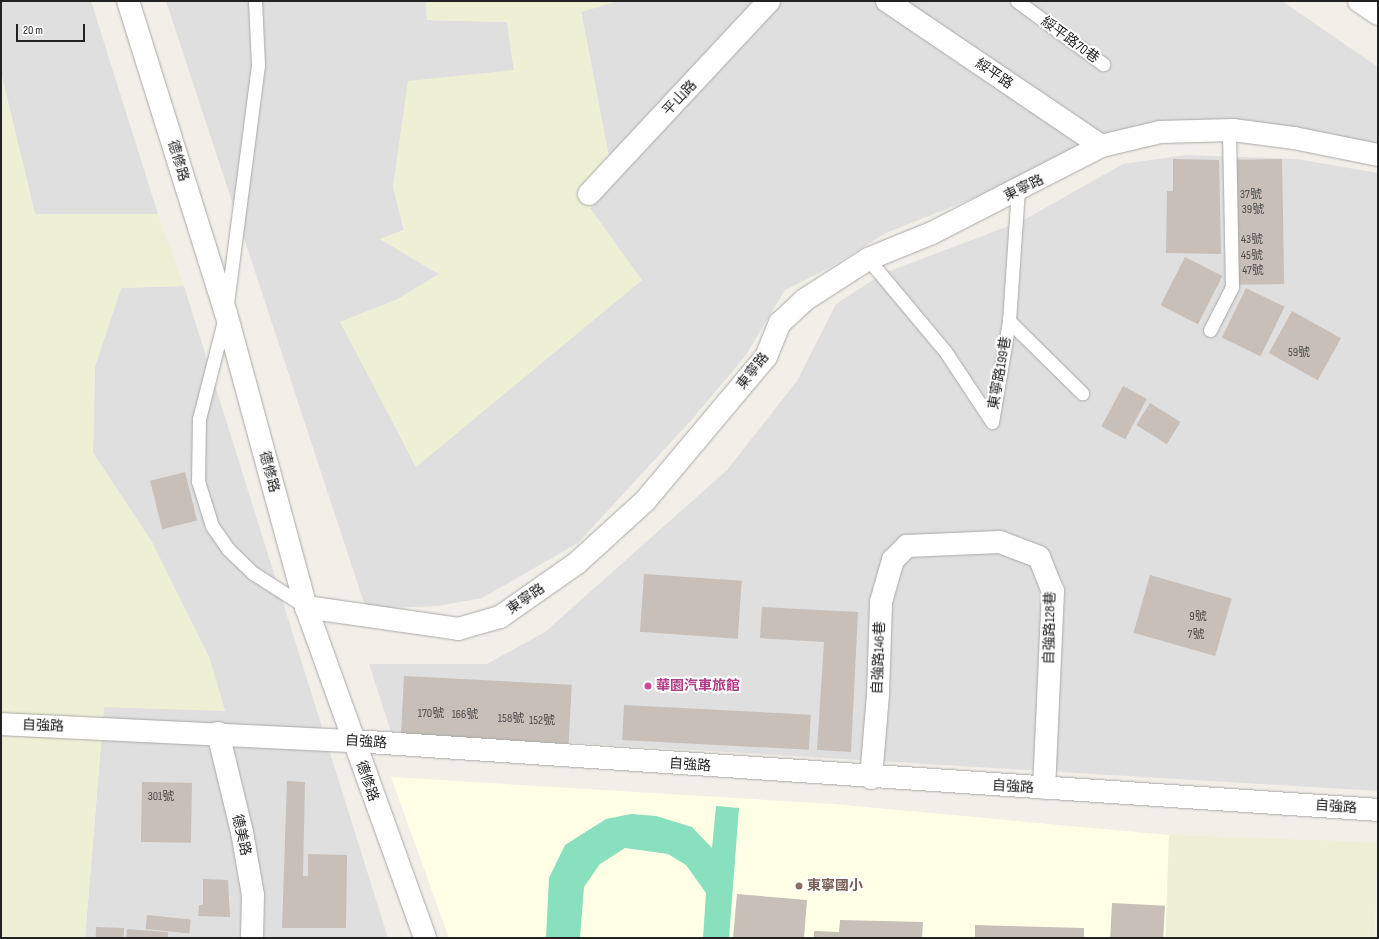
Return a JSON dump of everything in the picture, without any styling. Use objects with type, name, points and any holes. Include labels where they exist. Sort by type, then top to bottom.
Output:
[{"type":"street","name":"德修路","points":[[128,1],[226,313],[306,607],[425,938]]},
{"type":"street","name":"平山路","points":[[590,194],[769,1]]},
{"type":"street","name":"綏平路","points":[[887,1],[1101,146]]},
{"type":"street","points":[[1359,1],[1378,14]]},
{"type":"street","name":"東寧路","points":[[306,607],[458,629],[500,617],[577,564],[646,501],[766,357],[780,323],[806,299],[868,259],[932,233],[1101,146],[1160,132],[1228,130],[1294,138],[1378,155]]},
{"type":"street","name":"自強路128巷","points":[[907,546],[1000,542],[1039,557],[1053,591],[1044,788]]},
{"type":"street","name":"自強路146巷","points":[[871,778],[878,694],[881,602],[893,560],[907,546]]},
{"type":"street","name":"自強路","points":[[1,724],[218,733],[354,741],[871,778],[1378,810]]},
{"type":"street","name":"德美路","points":[[218,733],[242,832],[253,895],[252,938]]},
{"type":"lane","points":[[255,1],[258,65],[226,313],[200,419],[198,481],[212,526],[228,549],[253,573],[306,607]]},
{"type":"lane","name":"綏平路70巷","points":[[1017,1],[1103,64]]},
{"type":"lane","points":[[1210,330],[1232,287],[1228,130]]},
{"type":"lane","name":"東寧路199巷","points":[[868,259],[945,351],[992,422],[1009,321],[1018,190]]},
{"type":"lane","points":[[1009,321],[1082,393]]},
{"type":"shaded area","points":[[1,1],[91,1],[158,214],[35,214],[1,73]]},
{"type":"shaded area","points":[[166,1],[426,1],[427,20],[507,22],[514,70],[393,186],[404,230],[380,239],[439,274],[398,299],[341,322],[416,467],[589,208],[614,183],[581,11],[619,1],[1282,1],[1378,67],[1378,145],[1182,122],[1022,179],[886,233],[831,267],[785,290],[746,355],[694,417],[578,543],[482,598],[438,606],[366,609]]},
{"type":"shaded area","points":[[426,1],[619,1],[581,12],[614,183],[590,208],[642,280],[416,467],[340,322],[398,299],[439,274],[380,239],[404,230],[393,186],[408,81],[514,70],[507,22],[427,20]]},
{"type":"shaded area","points":[[1,73],[35,214],[158,214],[184,286],[121,288],[95,366],[93,453],[152,542],[210,659],[225,711],[104,707],[85,938],[1,938]]},
{"type":"shaded area","points":[[1186,155],[1297,159],[1378,173],[1378,791],[391,732],[369,664],[487,664],[545,632],[727,470],[797,381],[836,304],[882,274],[1022,221],[1123,164]]},
{"type":"shaded area","points":[[184,286],[388,938],[85,938],[104,707],[225,710],[152,542],[93,453],[95,366],[121,288]]},
{"type":"shaded area","name":"東寧國小","points":[[391,777],[833,804],[1169,835],[1166,938],[449,938]]},
{"type":"shaded area","points":[[1169,835],[1378,842],[1375,938],[1165,938]]},
{"type":"green space","points":[[716,806],[739,808],[729,938],[703,938],[706,893],[686,865],[668,854],[625,848],[600,864],[584,887],[580,938],[546,938],[549,878],[565,845],[606,819],[631,814],[656,816],[692,827],[712,848]]},
{"type":"building","points":[[1173,159],[1219,160],[1221,254],[1166,253],[1167,191],[1173,191]]},
{"type":"building","points":[[1282,159],[1284,284],[1236,285],[1234,160]]},
{"type":"building","points":[[1185,257],[1222,276],[1198,324],[1160,305]]},
{"type":"building","points":[[1246,288],[1285,307],[1261,356],[1222,337]]},
{"type":"building","points":[[1292,311],[1341,338],[1318,380],[1269,353]]},
{"type":"building","points":[[1123,386],[1147,399],[1125,439],[1101,427]]},
{"type":"building","points":[[1150,403],[1181,422],[1167,444],[1136,425]]},
{"type":"building","points":[[185,472],[197,521],[162,529],[150,481]]},
{"type":"building","points":[[644,574],[742,581],[738,639],[640,632]]},
{"type":"building","points":[[1150,575],[1232,598],[1215,656],[1133,633]]},
{"type":"building","points":[[762,607],[858,612],[851,752],[817,750],[824,642],[760,638]]},
{"type":"building","points":[[404,676],[572,685],[569,744],[401,735]]},
{"type":"building","points":[[624,705],[811,715],[809,750],[622,740]]},
{"type":"building","points":[[287,781],[305,782],[303,876],[308,876],[308,854],[347,855],[346,928],[282,928]]},
{"type":"building","points":[[142,782],[192,783],[191,843],[141,842]]},
{"type":"building","points":[[203,879],[228,880],[230,917],[198,916],[199,905],[203,905]]},
{"type":"building","points":[[737,894],[807,900],[804,938],[733,938]]},
{"type":"building","points":[[1112,903],[1165,906],[1163,938],[1110,938]]},
{"type":"building","points":[[147,915],[191,920],[189,934],[146,929]]},
{"type":"building","points":[[840,920],[923,922],[922,938],[814,938],[814,931],[839,932]]},
{"type":"building","points":[[975,925],[1084,928],[1084,938],[975,938]]},
{"type":"building","points":[[96,927],[124,928],[124,938],[96,938]]},
{"type":"building","points":[[127,929],[168,932],[168,938],[126,938]]},
{"type":"place","name":"華園汽車旅館","points":[[648,686]]},
{"type":"place","name":"東寧國小","points":[[799,886]]}]
